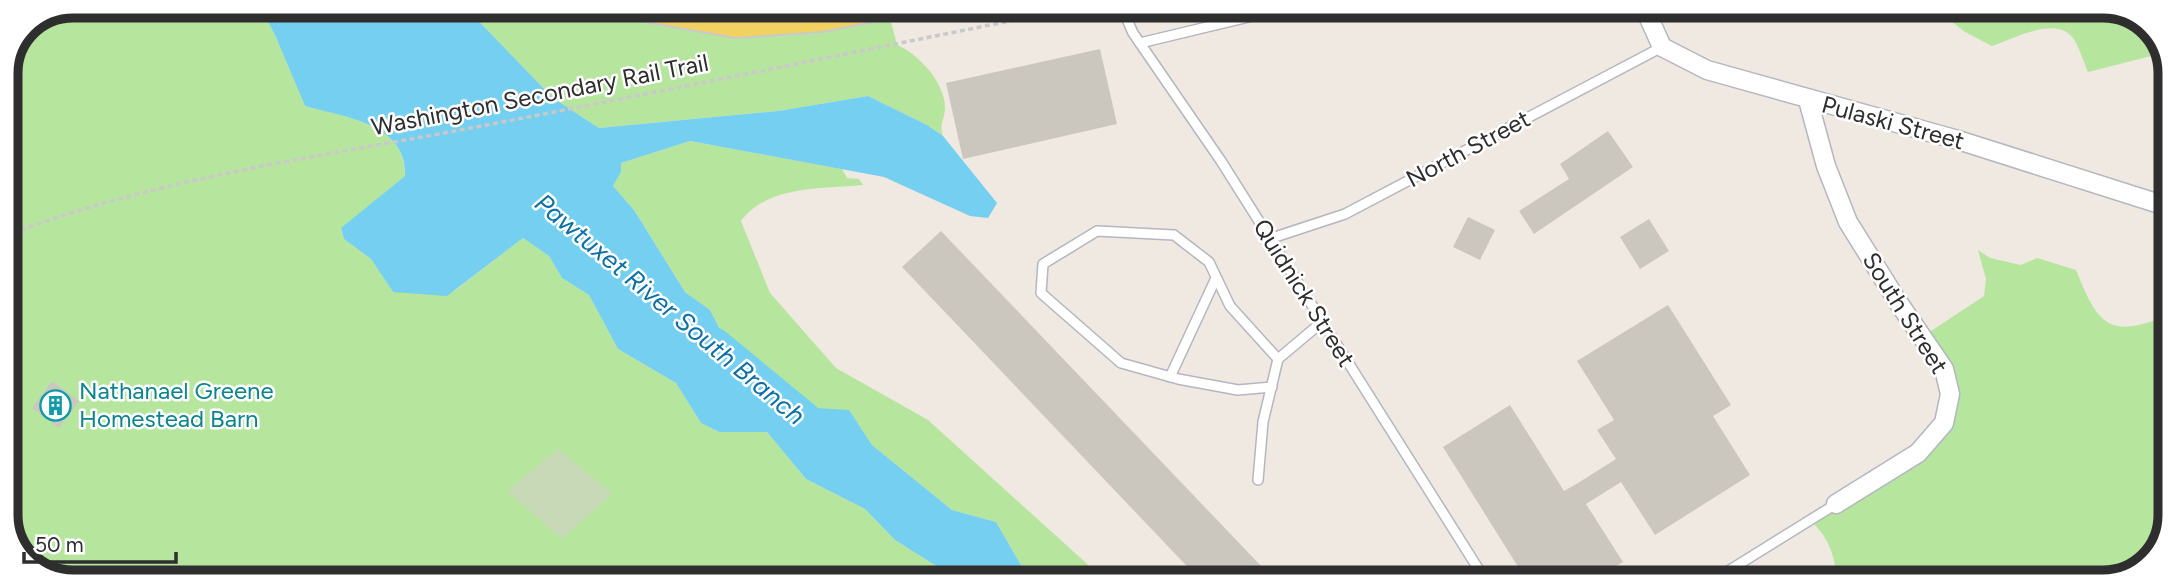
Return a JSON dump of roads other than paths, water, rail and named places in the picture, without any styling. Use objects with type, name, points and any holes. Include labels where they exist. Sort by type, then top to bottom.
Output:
[{"type":"main road","points":[[717,18],[736,23],[807,18]]},
{"type":"street","points":[[1649,18],[1662,47]]},
{"type":"street","name":"Pulaski Street","points":[[1662,47],[1707,70],[1958,140],[2157,203]]},
{"type":"street","name":"South Street","points":[[1808,100],[1826,166],[1848,222],[1944,369],[1950,394],[1944,423],[1918,453],[1836,504]]},
{"type":"lane","name":"Quidnick Street","points":[[1127,18],[1140,43],[1221,161],[1479,570]]},
{"type":"lane","points":[[1140,43],[1241,18]]},
{"type":"lane","name":"North Street","points":[[1269,239],[1345,214],[1662,47]]},
{"type":"lane","points":[[1272,387],[1238,390],[1170,377],[1121,363],[1041,293],[1043,264],[1097,231],[1174,235],[1209,262],[1230,306],[1278,359]]},
{"type":"lane","points":[[1170,377],[1216,278]]},
{"type":"lane","points":[[1258,480],[1263,422],[1278,359],[1322,322]]},
{"type":"lane","name":"South Street","points":[[1730,570],[1836,504]]},
{"type":"water","points":[[266,18],[476,18],[553,98],[599,128],[778,111],[868,96],[927,125],[943,136],[997,203],[988,218],[970,216],[884,177],[690,141],[621,163],[621,172],[613,186],[634,210],[685,292],[710,310],[731,351],[757,385],[771,398],[798,407],[849,410],[872,445],[952,510],[996,522],[1024,570],[943,570],[895,540],[865,509],[806,479],[767,432],[719,432],[701,423],[676,383],[618,349],[589,295],[562,278],[549,256],[523,238],[447,296],[393,292],[371,259],[344,239],[341,228],[405,176],[403,159],[396,145],[385,134],[371,126],[305,106]]},
{"type":"waterway","name":"Pawtuxet River South Branch","points":[[714,346],[817,431]]},
{"type":"place","name":"Nathanael Greene Homestead Barn","points":[[56,405]]}]
